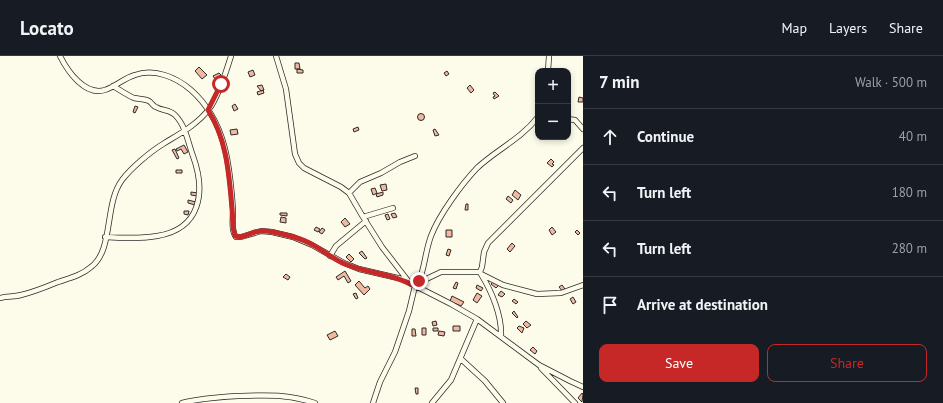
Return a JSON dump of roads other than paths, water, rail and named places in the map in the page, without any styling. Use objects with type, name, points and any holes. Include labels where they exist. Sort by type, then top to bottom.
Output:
[{"type":"street","points":[[60,56],[82,86],[95,91],[113,86],[134,75],[149,72],[172,78],[195,94],[213,117],[224,142],[235,236],[241,237],[256,232],[272,232],[297,238],[330,256],[359,269],[393,276],[417,285],[477,319],[501,336],[539,365],[575,403]]},
{"type":"street","points":[[0,298],[20,296],[82,274],[91,267],[99,258],[103,250],[116,190],[122,180],[161,145],[185,131],[208,110],[221,84],[231,56]]},
{"type":"street","points":[[276,56],[286,89],[296,158],[304,168],[341,187],[349,193],[382,246],[410,283]]},
{"type":"street","points":[[548,68],[549,56]]},
{"type":"street","points":[[105,237],[158,236],[188,223],[197,208],[198,202],[199,178],[185,131],[174,114],[166,109],[156,108],[150,102],[132,97],[113,86]]},
{"type":"street","points":[[571,119],[575,120],[583,129]]},
{"type":"street","points":[[372,403],[380,382],[393,359],[424,268],[428,246],[435,227],[463,184],[479,167],[535,122]]},
{"type":"street","points":[[501,336],[501,326],[498,314],[480,273],[484,252],[488,243],[494,236],[583,148]]},
{"type":"street","points":[[349,193],[360,182],[415,156]]},
{"type":"street","points":[[330,256],[335,247],[364,219],[392,208]]},
{"type":"street","points":[[417,285],[441,272],[480,273],[503,285],[537,294],[562,293],[583,285]]},
{"type":"street","points":[[432,403],[448,385],[461,359],[477,319]]},
{"type":"street","points":[[461,359],[486,381],[502,403]]},
{"type":"street","points":[[539,365],[583,386]]},
{"type":"street","points":[[182,403],[202,398],[278,395],[315,403]]}]
